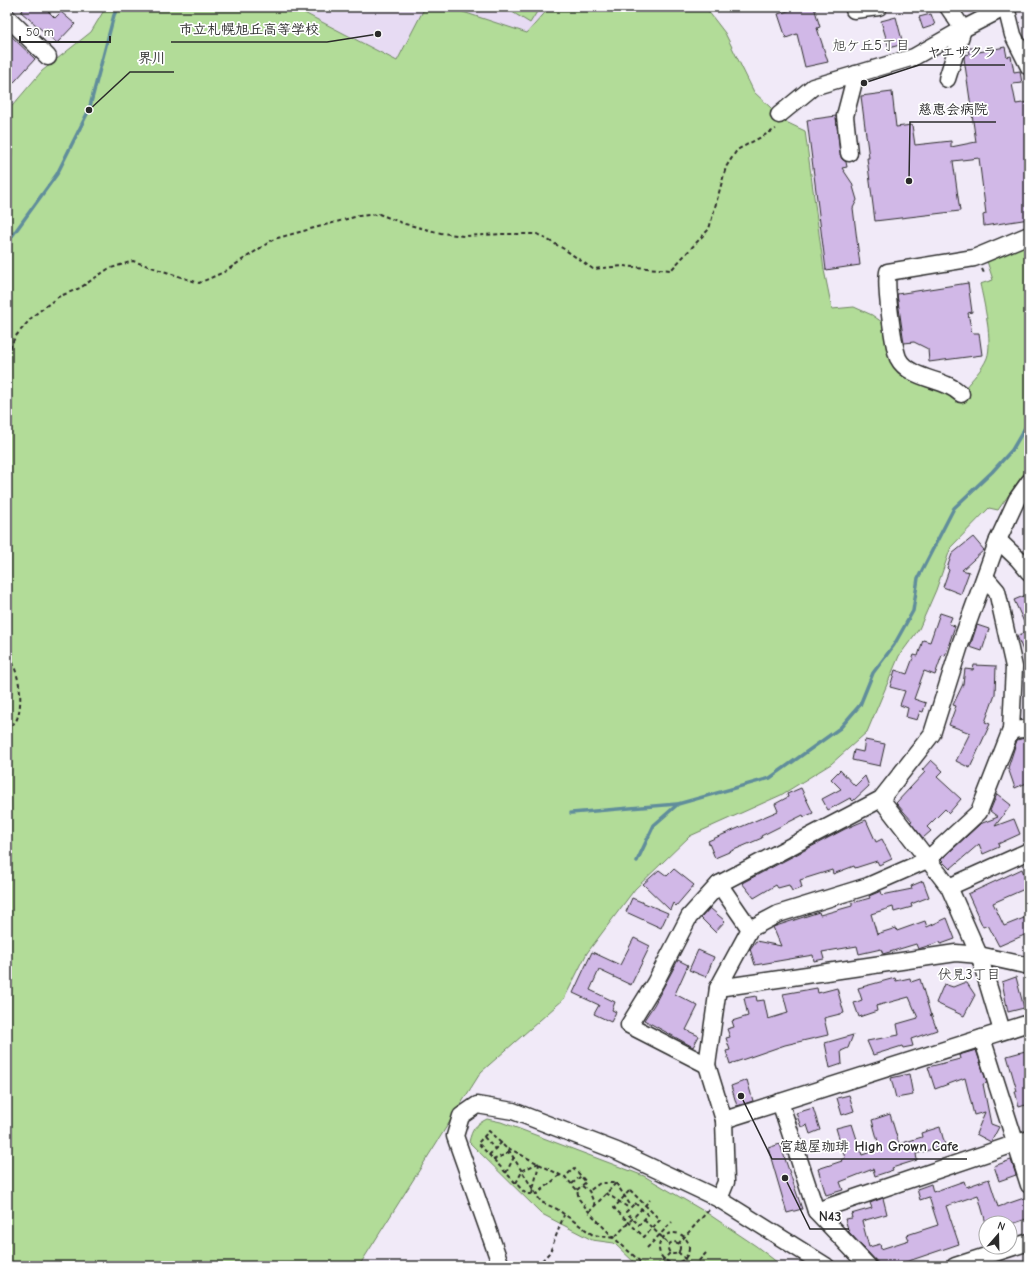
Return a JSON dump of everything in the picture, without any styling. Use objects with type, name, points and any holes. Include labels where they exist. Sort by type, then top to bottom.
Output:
[{"type":"street","points":[[854,10],[879,7]]},
{"type":"street","points":[[948,7],[963,29]]},
{"type":"street","points":[[779,115],[813,87],[914,57],[963,29],[1006,7],[1013,35],[1029,67]]},
{"type":"street","points":[[7,17],[48,57]]},
{"type":"street","points":[[947,79],[963,29]]},
{"type":"street","points":[[849,153],[845,116],[856,74]]},
{"type":"street","points":[[961,394],[944,382],[914,373],[904,366],[898,358],[890,317],[887,279],[888,272],[974,258],[1029,235]]},
{"type":"street","points":[[707,1065],[629,1024],[655,983],[689,917],[719,884],[881,800],[932,734],[961,642],[998,540],[1017,498],[1029,482]]},
{"type":"street","points":[[998,540],[1029,572]]},
{"type":"street","points":[[719,1199],[726,1182],[724,1120],[707,1065],[718,988],[750,929],[778,914],[868,886],[927,860],[979,812],[1011,730],[1014,667],[997,591],[985,578]]},
{"type":"street","points":[[1011,730],[1029,727]]},
{"type":"street","points":[[881,800],[949,887],[979,955],[1002,1032]]},
{"type":"street","points":[[949,887],[1029,851]]},
{"type":"street","points":[[719,884],[750,929]]},
{"type":"street","points":[[718,988],[956,953],[979,955],[1029,966]]},
{"type":"street","points":[[724,1120],[1029,1023]]},
{"type":"street","points":[[982,1038],[1022,1142],[1029,1185]]},
{"type":"street","points":[[780,1102],[816,1211],[868,1266]]},
{"type":"street","points":[[501,1266],[454,1136],[461,1116],[477,1105],[513,1111],[617,1151],[719,1199],[826,1266]]},
{"type":"street","points":[[816,1211],[1022,1142]]},
{"type":"street","points":[[955,1266],[1029,1242]]},
{"type":"path","points":[[7,355],[15,337],[33,316],[58,297],[80,288],[108,269],[133,261],[199,283],[224,272],[274,239],[358,216],[379,214],[406,224],[441,233],[464,236],[537,234],[564,249],[593,269],[623,266],[671,270],[709,229],[726,167],[737,150],[778,127],[779,115]]},
{"type":"path","points":[[7,650],[14,663],[19,684],[20,701],[17,720],[7,731]]},
{"type":"path","points":[[560,1174],[537,1194],[526,1194],[478,1143],[489,1131],[507,1147],[523,1170],[537,1194],[541,1202],[594,1235],[614,1238]]},
{"type":"path","points":[[484,1137],[495,1149]]},
{"type":"path","points":[[489,1155],[502,1142]]},
{"type":"path","points":[[507,1147],[565,1177],[577,1190],[579,1199],[589,1212],[614,1238],[645,1266]]},
{"type":"path","points":[[493,1160],[510,1152]]},
{"type":"path","points":[[506,1173],[514,1157]]},
{"type":"path","points":[[516,1184],[523,1170],[539,1163]]},
{"type":"path","points":[[532,1194],[539,1163]]},
{"type":"path","points":[[565,1177],[574,1168],[586,1182],[577,1190]]},
{"type":"path","points":[[572,1184],[581,1176]]},
{"type":"path","points":[[589,1192],[600,1183],[616,1183]]},
{"type":"path","points":[[589,1212],[616,1183]]},
{"type":"path","points":[[616,1183],[630,1207]]},
{"type":"path","points":[[582,1186],[589,1192],[595,1205]]},
{"type":"path","points":[[630,1190],[660,1220],[644,1237],[614,1208],[620,1201],[630,1190]]},
{"type":"path","points":[[606,1193],[630,1207]]},
{"type":"path","points":[[678,1244],[719,1199]]},
{"type":"path","points":[[614,1238],[650,1200]]},
{"type":"path","points":[[635,1203],[641,1209],[648,1215],[639,1225],[626,1212],[635,1203]]},
{"type":"path","points":[[537,1266],[550,1252],[564,1215]]},
{"type":"path","points":[[644,1220],[669,1244]]},
{"type":"path","points":[[647,1248],[672,1222]]},
{"type":"path","points":[[672,1234],[684,1238],[688,1244],[689,1250],[685,1259],[676,1263],[670,1263],[664,1259],[659,1248],[663,1238],[672,1234]]},
{"type":"path","points":[[669,1244],[672,1242],[678,1244]]},
{"type":"path","points":[[669,1244],[668,1250],[670,1253]]},
{"type":"path","points":[[678,1244],[680,1246],[678,1252]]},
{"type":"path","points":[[678,1252],[693,1266],[706,1253]]},
{"type":"path","points":[[657,1266],[670,1253],[675,1254],[678,1252]]},
{"type":"shaded area","points":[[293,7],[425,7],[397,61]]},
{"type":"shaded area","points":[[448,7],[549,7],[527,33]]},
{"type":"green space","points":[[106,7],[293,7],[397,61],[425,7],[448,7],[527,33],[550,7],[705,7],[725,33],[754,92],[786,122],[805,131],[824,270],[832,309],[854,307],[872,315],[889,327],[895,358],[965,388],[983,366],[989,351],[987,322],[980,284],[993,280],[986,258],[1029,241],[1029,466],[998,510],[989,508],[951,547],[936,590],[919,629],[899,656],[867,732],[831,764],[781,795],[690,836],[635,889],[587,953],[564,999],[481,1072],[359,1266],[7,1266],[7,177],[11,169],[12,148],[7,142],[7,112],[42,71],[91,32]]},
{"type":"green space","points":[[504,7],[540,7],[530,23]]},
{"type":"green space","points":[[487,1119],[501,1122],[644,1176],[707,1213],[756,1246],[782,1266],[638,1266],[614,1243],[592,1240],[542,1214],[469,1142],[471,1134],[475,1128]]},
{"type":"building","points":[[26,7],[44,7],[55,18],[61,12],[75,24],[57,43],[21,12]]},
{"type":"building","points":[[801,7],[814,7],[820,27],[817,28],[828,62],[805,67],[797,34],[786,38],[778,14]]},
{"type":"building","points":[[931,14],[935,25],[923,29],[919,17]]},
{"type":"building","points":[[896,17],[903,44],[889,48],[881,21]]},
{"type":"building","points":[[7,32],[35,59],[7,90]]},
{"type":"building","points":[[1005,47],[1007,57],[1011,56],[1014,72],[1020,71],[1022,83],[1012,84],[1016,104],[1029,102],[1029,219],[984,226],[983,215],[986,214],[979,158],[953,161],[960,211],[875,221],[861,96],[892,92],[896,127],[912,125],[915,145],[951,141],[951,147],[976,142],[964,58],[965,55],[969,54],[968,48],[977,48],[979,52]]},
{"type":"building","points":[[836,116],[840,154],[842,159],[846,162],[847,167],[842,168],[852,183],[857,200],[853,208],[860,265],[826,270],[807,120]]},
{"type":"building","points":[[968,283],[972,312],[968,313],[972,333],[979,333],[982,355],[929,362],[928,349],[914,342],[904,343],[897,294]]},
{"type":"building","points":[[973,537],[984,550],[962,570],[969,572],[961,594],[943,587],[949,570],[947,568],[952,554]]},
{"type":"building","points":[[1026,595],[1029,601],[1029,665],[1017,636],[1028,631],[1014,600]]},
{"type":"building","points":[[940,613],[952,617],[949,624],[955,626],[945,656],[942,655],[935,675],[924,671],[914,699],[926,703],[923,712],[920,711],[917,720],[906,717],[908,708],[900,705],[905,691],[890,687],[895,670],[907,674],[914,655],[918,656],[923,640],[930,642]]},
{"type":"building","points":[[977,625],[989,629],[982,651],[970,647]]},
{"type":"building","points":[[974,665],[996,666],[995,695],[985,722],[990,724],[970,768],[956,761],[970,733],[949,725],[956,706],[953,705],[963,684],[965,669],[973,670]]},
{"type":"building","points":[[1029,737],[1029,782],[1015,788],[1008,768],[1017,740]]},
{"type":"building","points":[[865,740],[885,744],[880,766],[852,760],[854,750],[863,752]]},
{"type":"building","points":[[931,760],[943,771],[937,777],[961,799],[949,813],[945,809],[927,827],[931,831],[923,838],[910,822],[912,821],[896,803],[925,772],[922,770]]},
{"type":"building","points":[[840,770],[855,786],[865,776],[869,786],[853,801],[850,798],[828,810],[822,799],[841,789],[831,779]]},
{"type":"building","points":[[801,788],[813,813],[804,817],[803,815],[761,836],[762,838],[715,858],[708,841],[778,811],[775,804],[788,797],[787,794]]},
{"type":"building","points":[[997,794],[1011,805],[995,826],[1014,819],[1020,834],[998,844],[999,847],[983,854],[979,844],[950,869],[941,860],[980,824],[998,817],[990,811]]},
{"type":"building","points":[[866,820],[876,842],[882,839],[892,859],[879,865],[877,861],[855,868],[854,866],[833,874],[832,870],[800,880],[802,888],[792,891],[789,885],[778,888],[776,885],[754,898],[742,883],[845,829]]},
{"type":"building","points":[[674,869],[694,885],[676,906],[673,903],[670,910],[643,884],[659,870],[667,876]]},
{"type":"building","points":[[1022,869],[1029,887],[993,903],[1004,926],[1029,916],[1029,933],[999,946],[988,925],[983,927],[968,894]]},
{"type":"building","points":[[923,881],[929,897],[911,904],[912,907],[894,912],[893,907],[871,914],[877,934],[896,928],[897,931],[925,921],[927,927],[947,918],[955,939],[918,949],[916,944],[883,954],[881,949],[859,954],[857,946],[822,952],[824,959],[814,961],[813,955],[755,965],[750,949],[756,941],[781,946],[773,927],[819,912],[820,915],[852,906],[852,903],[870,898],[869,896],[881,891],[882,895],[912,889],[911,886]]},
{"type":"building","points":[[632,898],[668,913],[661,928],[626,912]]},
{"type":"building","points":[[710,908],[725,921],[715,932],[701,918]]},
{"type":"building","points":[[634,938],[650,946],[631,985],[599,970],[590,990],[615,1002],[612,1010],[616,1012],[611,1022],[594,1014],[599,1005],[573,993],[592,952],[620,965]]},
{"type":"building","points":[[698,950],[714,957],[706,977],[689,970]]},
{"type":"building","points":[[678,960],[688,965],[675,994],[698,1006],[686,1030],[699,1036],[693,1047],[644,1020],[654,1005]]},
{"type":"building","points":[[1016,977],[1024,1008],[1008,1012],[1002,982]]},
{"type":"building","points":[[895,978],[896,981],[910,978],[911,982],[920,979],[931,1016],[931,1014],[937,1030],[911,1039],[913,1046],[903,1048],[902,1046],[873,1055],[867,1041],[899,1035],[897,1024],[918,1018],[909,997],[876,1006],[877,1011],[859,1017],[854,1003],[862,1000],[858,988]]},
{"type":"building","points":[[967,983],[975,995],[964,1016],[936,1003],[944,984],[953,987]]},
{"type":"building","points":[[817,988],[818,993],[837,988],[844,1013],[824,1018],[828,1035],[785,1045],[730,1064],[726,1051],[730,1050],[726,1038],[730,1037],[727,1029],[734,1027],[732,1021],[748,1016],[744,998],[756,996],[757,1001],[764,1000],[768,1019],[788,1013],[783,994]]},
{"type":"building","points":[[853,1035],[848,1048],[841,1051],[842,1064],[830,1068],[825,1043]]},
{"type":"building","points":[[976,1050],[987,1083],[983,1084],[991,1124],[999,1127],[991,1142],[976,1134],[985,1112],[974,1115],[965,1078],[935,1089],[928,1067],[960,1059],[959,1055]]},
{"type":"building","points":[[1029,1050],[1029,1104],[1019,1107],[1015,1091],[1017,1091],[1007,1056]]},
{"type":"building","points":[[909,1074],[913,1095],[896,1098],[891,1078]]},
{"type":"building","points":[[747,1080],[753,1101],[737,1106],[731,1086]]},
{"type":"building","points":[[849,1095],[854,1111],[842,1115],[837,1098]]},
{"type":"building","points":[[813,1108],[820,1130],[810,1134],[807,1125],[801,1127],[796,1113]]},
{"type":"building","points":[[890,1114],[899,1144],[922,1137],[921,1133],[940,1127],[945,1145],[916,1154],[917,1160],[892,1168],[893,1170],[875,1176],[873,1169],[840,1182],[843,1190],[826,1195],[818,1169],[842,1161],[841,1160],[845,1158],[836,1128],[852,1124],[862,1155],[880,1149],[872,1120]]},
{"type":"building","points":[[780,1144],[802,1209],[787,1213],[768,1148]]},
{"type":"building","points":[[1011,1160],[1016,1175],[999,1181],[994,1166]]},
{"type":"building","points":[[989,1179],[998,1207],[1024,1198],[1029,1211],[1029,1218],[1018,1222],[1018,1215],[984,1215],[978,1195],[946,1206],[959,1244],[894,1266],[881,1266],[849,1232],[845,1219],[852,1218],[851,1214],[872,1208],[870,1203],[883,1198],[887,1214],[862,1221],[869,1247],[880,1244],[881,1249],[909,1240],[907,1235],[938,1225],[929,1197],[920,1200],[917,1189],[931,1184],[933,1192],[964,1181],[966,1187]]},
{"type":"waterway","points":[[7,243],[57,174],[89,110],[114,15],[118,7]]},
{"type":"waterway","points":[[637,861],[654,825],[678,804],[770,778],[840,728],[860,705],[873,673],[894,645],[913,611],[918,578],[954,508],[992,472],[1012,450],[1029,421]]},
{"type":"waterway","points":[[571,813],[677,804]]},
{"type":"place","name":"市立札幌旭丘高等学校","points":[[378,34]]},
{"type":"place","name":"ヤエザクラ","points":[[864,83]]},
{"type":"place","name":"界川","points":[[89,110]]},
{"type":"place","name":"慈恵会病院","points":[[909,181]]},
{"type":"place","name":"宮越屋珈琲 High Grown Cafe","points":[[741,1096]]},
{"type":"place","name":"N43","points":[[785,1178]]},
{"type":"district","name":"旭ケ丘5丁目","points":[[871,45]]},
{"type":"district","name":"伏見3丁目","points":[[969,974]]}]
